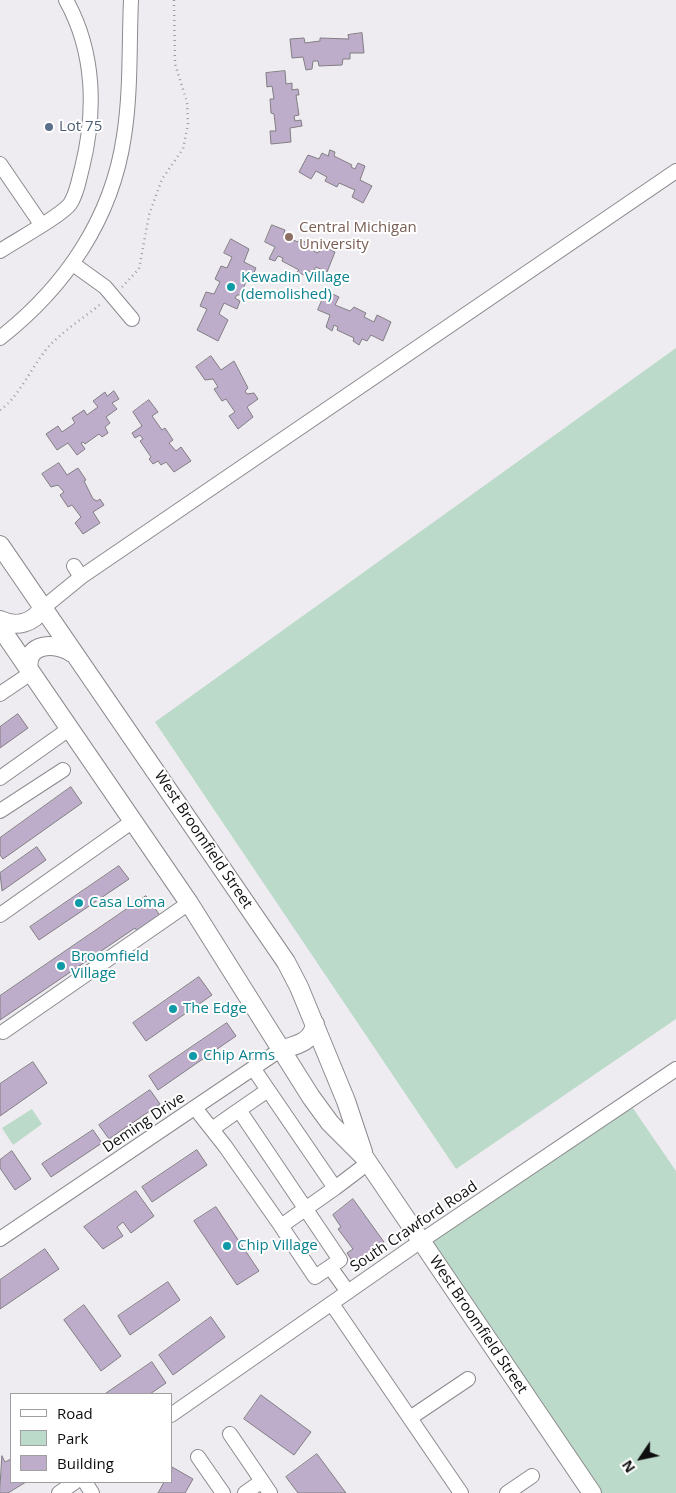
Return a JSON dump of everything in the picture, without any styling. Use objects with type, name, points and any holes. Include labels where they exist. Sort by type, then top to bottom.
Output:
[{"type":"main road","name":"West Broomfield Street","points":[[0,545],[286,962],[315,1024],[367,1161]]},
{"type":"main road","points":[[0,620],[11,624],[22,624],[35,617],[43,608]]},
{"type":"main road","name":"West Broomfield Street","points":[[0,627],[188,903],[280,1050],[323,1114],[367,1161],[592,1493]]},
{"type":"main road","points":[[30,672],[28,662],[32,652],[46,645],[64,648],[77,656]]},
{"type":"main road","points":[[280,1050],[306,1041],[312,1034],[315,1024]]},
{"type":"street","points":[[0,251],[41,224],[71,201],[90,130],[92,100],[86,55],[74,15],[66,0]]},
{"type":"street","points":[[0,338],[40,303],[73,264],[90,236],[105,205],[122,151],[128,106],[131,0]]},
{"type":"street","points":[[0,164],[41,224]]},
{"type":"street","points":[[43,608],[77,572],[676,171]]},
{"type":"street","points":[[73,264],[112,294],[132,318]]},
{"type":"street","points":[[0,694],[30,672]]},
{"type":"street","points":[[0,778],[69,729]]},
{"type":"street","points":[[0,811],[63,770]]},
{"type":"street","points":[[0,915],[133,821]]},
{"type":"street","points":[[3,1032],[188,903]]},
{"type":"street","name":"Deming Drive","points":[[0,1238],[280,1050]]},
{"type":"street","points":[[253,1068],[335,1188]]},
{"type":"street","name":"South Crawford Road","points":[[172,1414],[676,1069]]},
{"type":"street","points":[[212,1129],[268,1090]]},
{"type":"street","points":[[195,1108],[281,1226],[315,1277],[340,1260],[239,1110]]},
{"type":"street","points":[[281,1226],[335,1188],[367,1161]]},
{"type":"street","points":[[330,1267],[348,1292]]},
{"type":"street","points":[[332,1304],[461,1493]]},
{"type":"street","points":[[410,1418],[468,1379]]},
{"type":"street","points":[[230,1434],[266,1487],[244,1493]]},
{"type":"street","points":[[198,1457],[223,1493]]},
{"type":"street","points":[[506,1493],[532,1476]]},
{"type":"street","points":[[59,1493],[74,1483]]},
{"type":"path","points":[[0,410],[9,404],[30,370],[52,344],[129,282],[139,269],[149,215],[162,179],[183,149],[188,124],[187,102],[175,64],[174,0]]},
{"type":"green space","points":[[676,348],[676,1019],[456,1169],[155,722]]},
{"type":"green space","points":[[628,1101],[676,1171],[676,1493],[595,1493],[423,1238]]},
{"type":"green space","points":[[32,1109],[42,1124],[13,1145],[2,1128]]},
{"type":"building","points":[[362,33],[364,53],[350,53],[350,59],[343,59],[342,65],[319,66],[318,61],[313,61],[312,69],[306,70],[303,57],[292,58],[290,39],[304,38],[305,43],[320,41],[320,38],[349,39],[348,35]]},
{"type":"building","points":[[285,71],[286,84],[292,83],[292,90],[298,89],[299,95],[296,95],[299,115],[294,116],[295,121],[301,120],[302,126],[290,128],[291,142],[271,144],[270,131],[276,131],[274,114],[271,113],[270,99],[274,99],[272,86],[267,87],[266,73]]},
{"type":"building","points":[[330,150],[335,152],[334,156],[352,165],[351,167],[355,169],[358,163],[365,166],[360,180],[372,186],[363,203],[352,197],[355,190],[339,183],[337,187],[325,181],[327,177],[316,171],[311,179],[299,172],[308,155],[319,159],[322,153],[328,156]]},
{"type":"building","name":"Kewadin Village (demolished)","points":[[272,225],[285,230],[283,236],[298,242],[299,239],[312,245],[311,249],[317,253],[325,247],[335,252],[327,272],[316,267],[312,273],[307,270],[304,275],[297,272],[299,270],[282,261],[283,258],[278,256],[275,261],[269,259],[275,247],[265,242]]},
{"type":"building","name":"Kewadin Village (demolished)","points":[[231,239],[249,249],[244,262],[256,268],[250,282],[247,280],[240,295],[237,295],[235,298],[240,301],[237,309],[224,303],[219,314],[228,320],[218,341],[197,330],[207,309],[200,306],[206,292],[214,294],[220,282],[215,279],[221,266],[227,268],[232,257],[224,253]]},
{"type":"building","name":"Kewadin Village (demolished)","points":[[326,291],[339,297],[335,305],[350,311],[354,307],[366,313],[364,317],[374,322],[377,315],[391,322],[383,341],[371,335],[367,341],[362,339],[359,345],[353,341],[354,338],[337,330],[338,327],[334,325],[332,331],[326,327],[330,315],[318,310]]},
{"type":"building","points":[[211,356],[221,370],[234,361],[248,388],[245,391],[247,394],[254,393],[258,399],[247,407],[253,417],[238,429],[229,416],[235,412],[226,399],[222,401],[214,389],[218,387],[213,379],[205,380],[196,367]]},
{"type":"building","points":[[114,391],[119,399],[112,403],[117,409],[106,417],[110,423],[105,427],[108,433],[102,437],[99,434],[85,444],[81,443],[85,449],[77,455],[68,443],[57,450],[46,434],[58,426],[62,432],[75,423],[72,418],[84,410],[87,415],[98,407],[93,401],[105,392],[107,396]]},
{"type":"building","points":[[149,400],[158,412],[152,416],[162,430],[165,428],[173,440],[169,443],[176,451],[181,447],[191,461],[174,472],[166,462],[161,465],[158,461],[153,464],[149,459],[151,457],[140,441],[143,439],[140,435],[135,438],[132,433],[142,426],[133,412]]},
{"type":"building","points":[[59,463],[67,475],[78,468],[86,480],[84,481],[93,499],[97,501],[100,499],[104,505],[93,512],[100,523],[83,534],[75,523],[81,517],[72,505],[68,507],[60,495],[64,492],[58,485],[51,487],[42,474]]},
{"type":"building","points":[[18,714],[28,728],[0,748],[0,727]]},
{"type":"building","points":[[71,787],[82,803],[3,859],[0,855],[0,838]]},
{"type":"building","points":[[37,847],[46,860],[2,891],[0,873]]},
{"type":"building","name":"Casa Loma","points":[[119,866],[129,879],[39,940],[30,927]]},
{"type":"building","name":"Broomfield Village","points":[[146,896],[164,921],[141,937],[135,928],[0,1020],[0,996]]},
{"type":"building","name":"The Edge","points":[[199,977],[212,995],[146,1041],[133,1023]]},
{"type":"building","name":"Chip Arms","points":[[227,1023],[236,1036],[158,1090],[149,1076]]},
{"type":"building","points":[[33,1062],[47,1083],[0,1116],[0,1084]]},
{"type":"building","points":[[150,1090],[160,1104],[109,1139],[99,1125]]},
{"type":"building","points":[[93,1130],[102,1143],[51,1177],[42,1164]]},
{"type":"building","points":[[197,1150],[207,1165],[152,1202],[142,1187]]},
{"type":"building","points":[[12,1151],[31,1179],[15,1190],[0,1168],[0,1160]]},
{"type":"building","points":[[136,1191],[154,1216],[131,1233],[123,1222],[117,1227],[123,1236],[103,1249],[84,1227]]},
{"type":"building","points":[[353,1199],[384,1242],[355,1265],[347,1253],[353,1249],[338,1229],[341,1227],[333,1215]]},
{"type":"building","name":"Chip Village","points":[[216,1207],[259,1271],[237,1285],[194,1221]]},
{"type":"building","points":[[45,1249],[59,1269],[0,1309],[0,1280]]},
{"type":"building","points":[[168,1282],[180,1300],[130,1335],[118,1316]]},
{"type":"building","points":[[84,1305],[121,1356],[101,1371],[64,1320]]},
{"type":"building","points":[[211,1317],[225,1337],[173,1375],[159,1355]]},
{"type":"building","points":[[152,1362],[166,1383],[151,1393],[106,1393]]},
{"type":"building","points":[[261,1395],[311,1432],[294,1455],[244,1419]]},
{"type":"building","points":[[317,1454],[346,1493],[298,1493],[286,1477]]},
{"type":"building","points":[[2,1456],[5,1462],[10,1460],[10,1483],[24,1483],[8,1493],[0,1493]]},
{"type":"building","points":[[172,1467],[193,1479],[185,1493],[158,1493],[163,1483],[172,1483]]},
{"type":"place","name":"Lot 75","points":[[49,127]]},
{"type":"place","name":"Central Michigan University","points":[[289,237]]},
{"type":"place","name":"Kewadin Village (demolished)","points":[[231,287]]},
{"type":"place","name":"Casa Loma","points":[[79,903]]},
{"type":"place","name":"Broomfield Village","points":[[61,966]]},
{"type":"place","name":"The Edge","points":[[173,1009]]},
{"type":"place","name":"Chip Arms","points":[[193,1056]]},
{"type":"place","name":"Chip Village","points":[[227,1246]]}]
